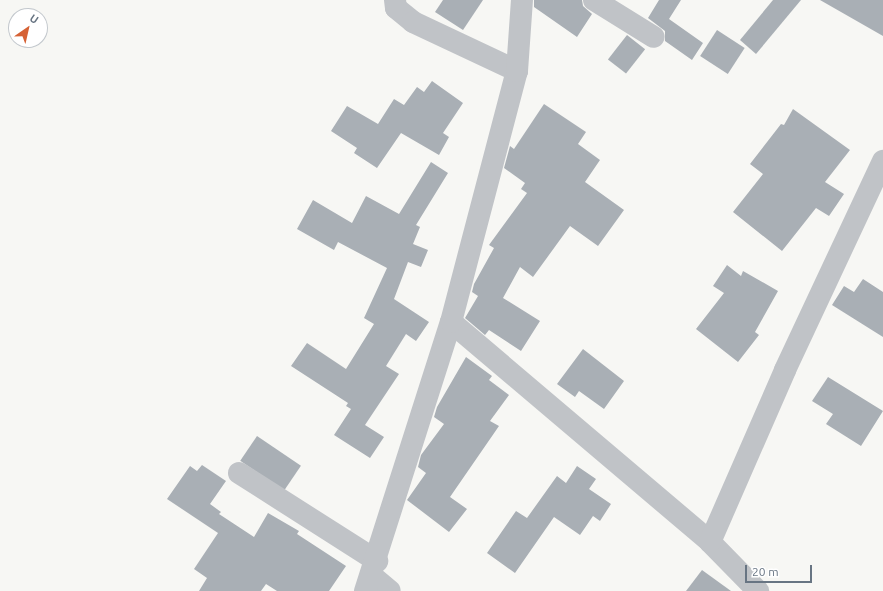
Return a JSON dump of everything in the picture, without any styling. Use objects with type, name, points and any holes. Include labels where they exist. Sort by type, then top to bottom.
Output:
[{"type":"street","points":[[395,0],[396,8],[413,22],[517,71]]},
{"type":"street","points":[[371,576],[451,322],[517,71],[522,0]]},
{"type":"street","points":[[594,0],[654,37]]},
{"type":"street","points":[[710,542],[785,370],[883,161]]},
{"type":"street","points":[[451,322],[710,542],[758,591]]},
{"type":"street","points":[[239,473],[390,591]]},
{"type":"building","points":[[443,0],[483,0],[463,30],[435,12]]},
{"type":"building","points":[[534,0],[582,0],[583,6],[592,14],[577,37],[534,7]]},
{"type":"building","points":[[659,0],[681,0],[669,19],[703,43],[692,60],[665,41],[665,31],[648,18]]},
{"type":"building","points":[[773,0],[801,0],[756,54],[740,40]]},
{"type":"building","points":[[820,0],[883,0],[883,36]]},
{"type":"building","points":[[717,30],[745,48],[728,74],[700,56]]},
{"type":"building","points":[[627,35],[645,49],[626,74],[608,59]]},
{"type":"building","points":[[432,81],[463,103],[443,133],[449,137],[439,155],[401,133],[377,168],[354,153],[357,148],[331,131],[347,106],[378,124],[394,99],[404,105],[417,87],[424,92]]},
{"type":"building","points":[[544,104],[586,132],[578,144],[600,160],[585,182],[624,210],[598,246],[570,226],[533,277],[520,267],[503,298],[540,321],[521,351],[489,330],[485,335],[465,318],[478,296],[472,292],[474,284],[494,248],[489,245],[527,193],[521,189],[525,183],[504,168],[510,146],[514,149]]},
{"type":"building","points":[[793,109],[850,150],[825,182],[844,194],[829,216],[816,208],[782,251],[733,212],[763,174],[750,164],[781,124],[784,125]]},
{"type":"building","points":[[431,162],[448,173],[416,225],[420,227],[413,244],[428,250],[421,267],[408,262],[394,299],[429,322],[416,341],[406,334],[386,366],[399,374],[365,425],[384,437],[370,458],[334,435],[351,409],[346,406],[348,403],[291,366],[307,343],[346,369],[374,324],[364,318],[387,268],[338,242],[334,250],[297,229],[313,200],[352,223],[366,196],[399,214]]},
{"type":"building","points":[[727,265],[741,276],[743,271],[778,291],[755,332],[759,335],[738,362],[696,329],[724,293],[713,286]]},
{"type":"building","points":[[863,279],[883,292],[883,337],[832,305],[844,286],[854,292]]},
{"type":"building","points":[[583,349],[624,381],[604,409],[579,391],[575,397],[557,384]]},
{"type":"building","points":[[466,357],[492,376],[489,380],[509,395],[490,421],[499,426],[450,497],[467,509],[449,532],[407,500],[426,473],[418,467],[421,455],[444,424],[434,417],[437,407]]},
{"type":"building","points":[[828,377],[883,411],[861,446],[826,424],[833,414],[812,401]]},
{"type":"building","points":[[257,436],[301,466],[284,491],[240,461]]},
{"type":"building","points":[[202,465],[226,481],[210,504],[221,512],[219,514],[254,537],[268,513],[299,531],[297,534],[346,566],[329,591],[277,591],[266,584],[261,591],[199,591],[207,578],[194,569],[218,533],[167,499],[190,466],[197,471]]},
{"type":"building","points":[[577,466],[596,479],[589,489],[611,504],[600,521],[593,516],[580,535],[554,517],[515,573],[487,553],[516,511],[527,518],[557,476],[566,483]]},
{"type":"building","points":[[702,570],[731,591],[686,591]]}]
